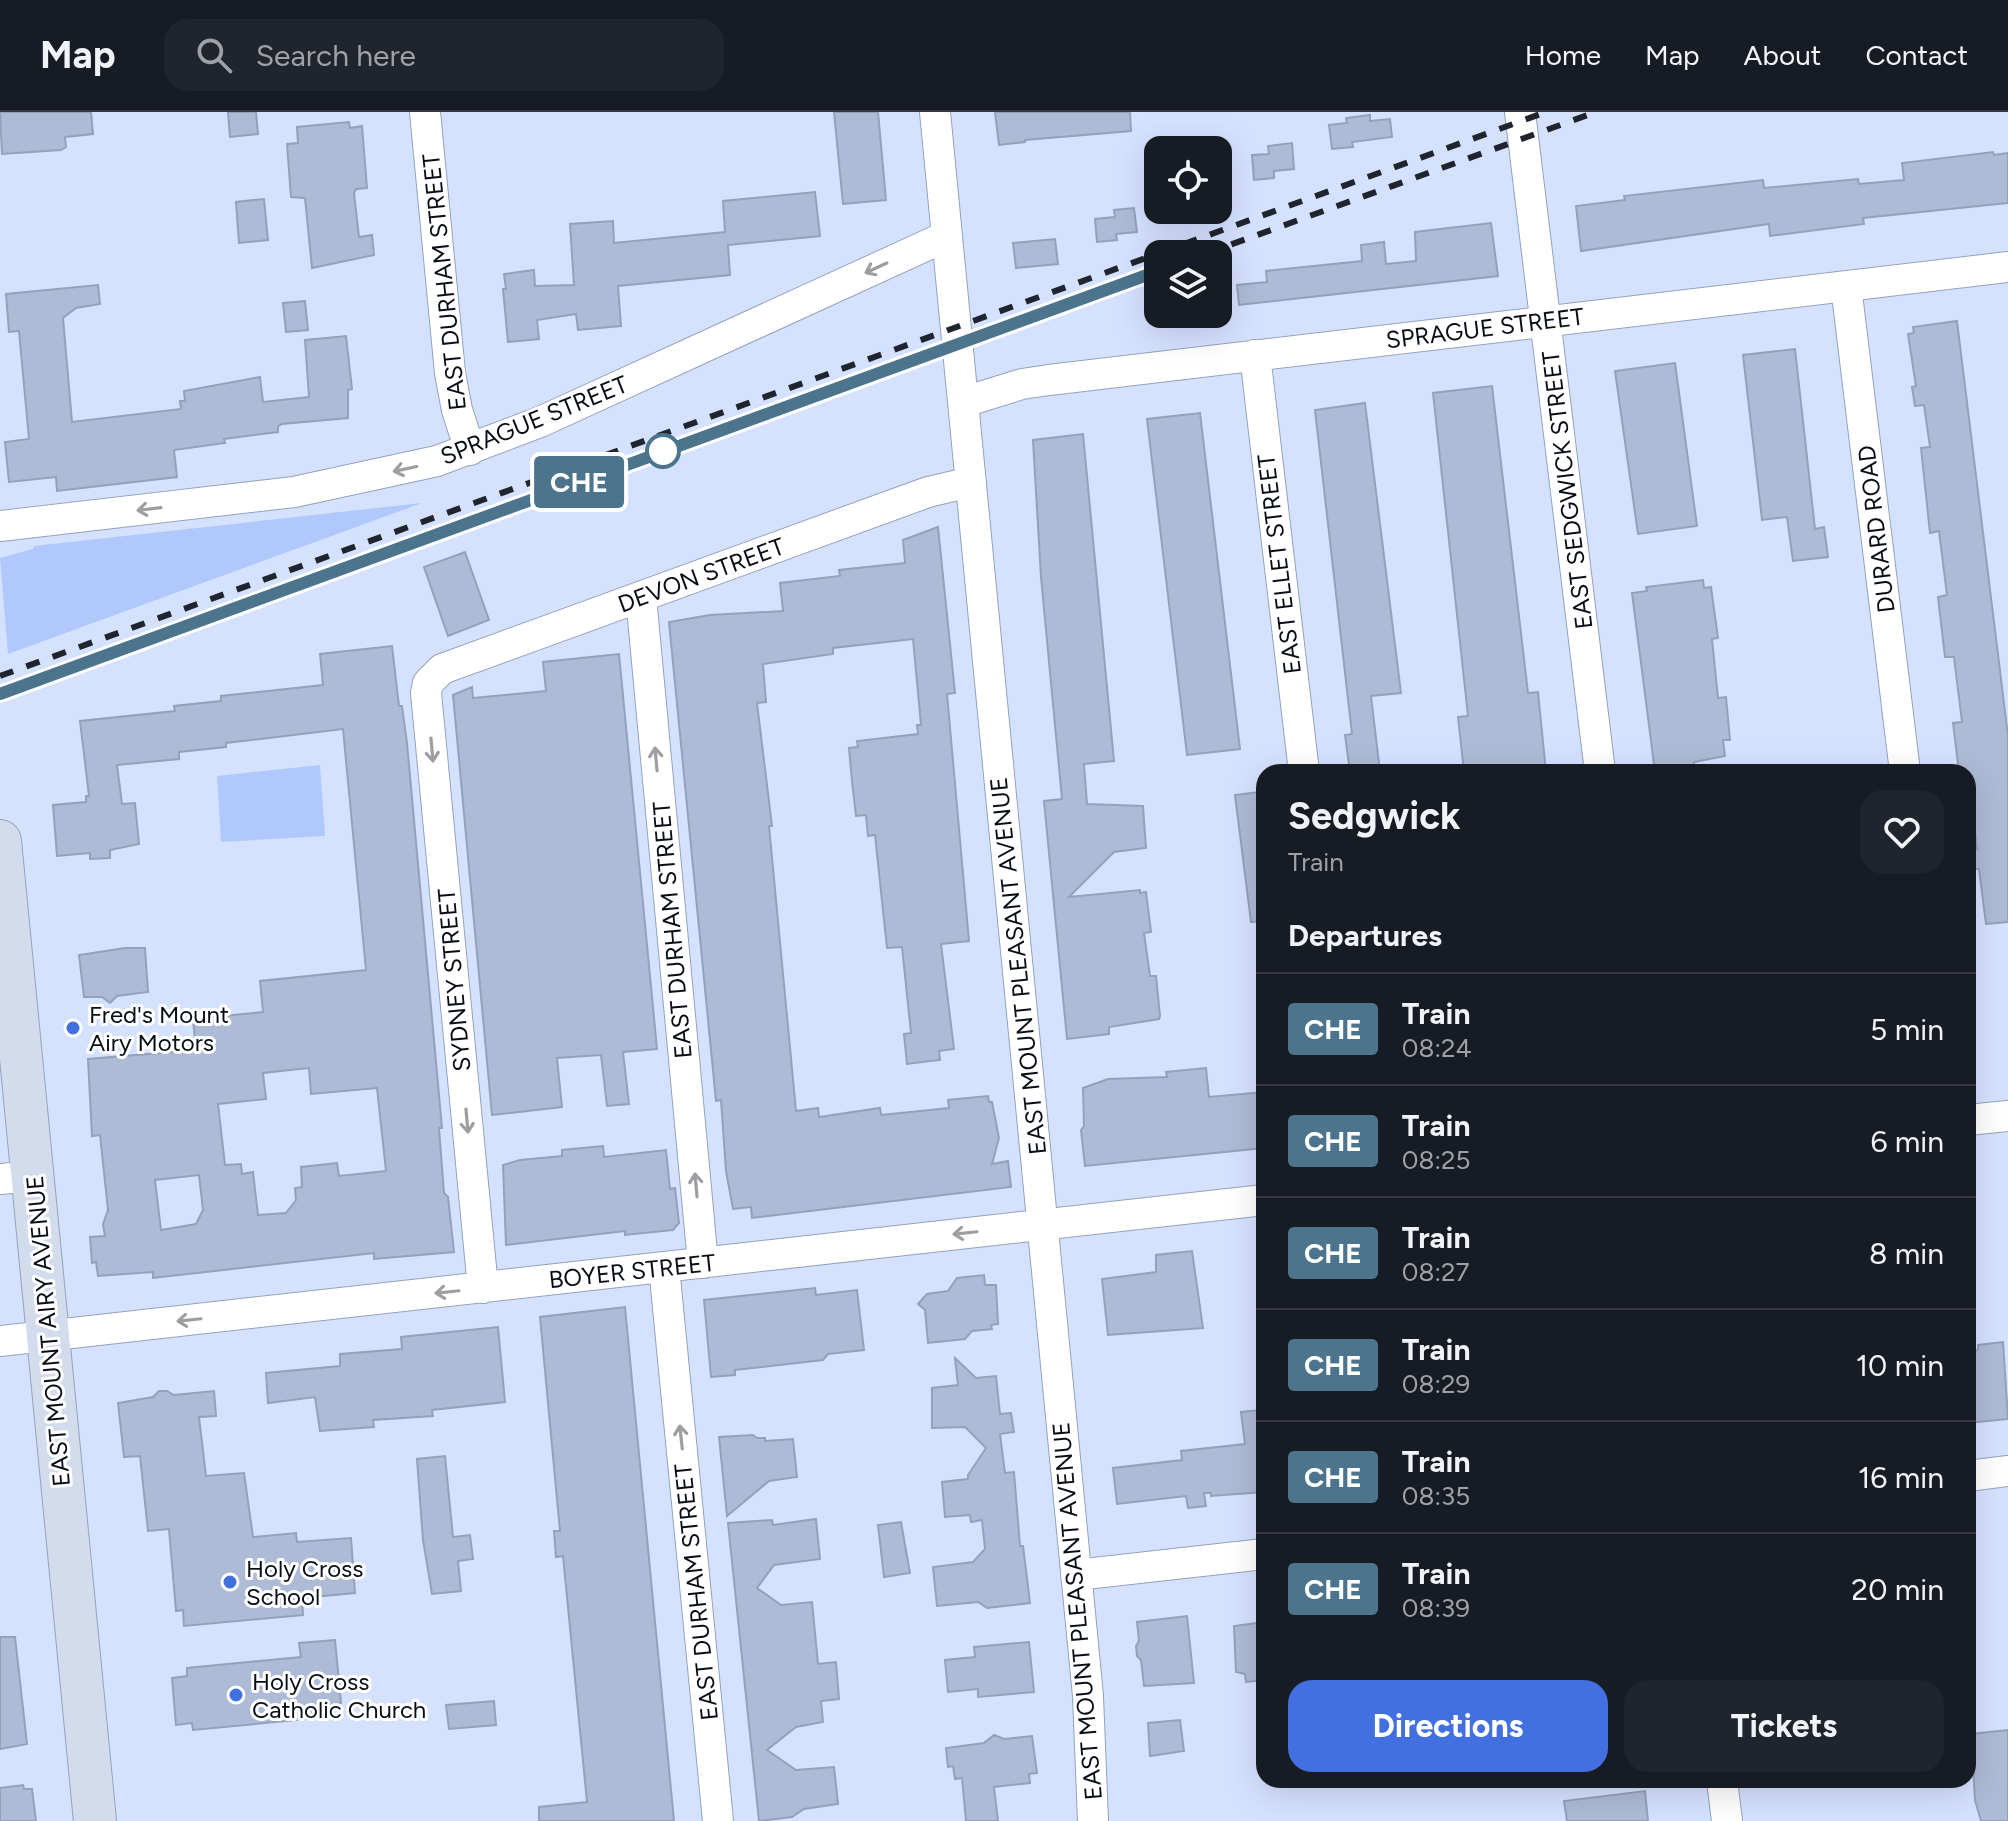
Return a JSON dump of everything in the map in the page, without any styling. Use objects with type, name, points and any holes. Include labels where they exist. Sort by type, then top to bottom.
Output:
[{"type":"main road","name":"EAST MOUNT AIRY AVENUE","points":[[0,841],[16,1178],[47,1336],[95,1821]]},
{"type":"street","name":"EAST DURHAM STREET","points":[[425,112],[450,373],[457,410],[470,450]]},
{"type":"street","name":"EAST MOUNT PLEASANT AVENUE","points":[[935,112],[1092,1732],[1093,1821]]},
{"type":"street","name":"EAST SEDGWICK STREET","points":[[1520,112],[1599,764]]},
{"type":"street","name":"SPRAGUE STREET","points":[[0,526],[294,492],[415,467],[470,450],[540,422],[947,236]]},
{"type":"street","name":"SPRAGUE STREET","points":[[964,402],[1022,384],[2008,267]]},
{"type":"street","name":"DURARD ROAD","points":[[1846,286],[1904,764]]},
{"type":"street","name":"EAST ELLET STREET","points":[[1255,355],[1303,764]]},
{"type":"street","name":"DEVON STREET","points":[[434,675],[928,492],[971,482]]},
{"type":"street","name":"EAST DURHAM STREET","points":[[641,597],[703,1263]]},
{"type":"street","name":"SYDNEY STREET","points":[[434,675],[426,693],[483,1288]]},
{"type":"street","points":[[1976,1119],[2008,1116]]},
{"type":"street","name":"BOYER STREET","points":[[0,1341],[1256,1201]]},
{"type":"street","name":"EAST DURHAM STREET","points":[[664,1267],[718,1821]]},
{"type":"street","points":[[1976,1475],[2008,1471]]},
{"type":"street","points":[[1076,1575],[1256,1555]]},
{"type":"street","points":[[1723,1788],[1727,1821]]},
{"type":"shaded area","points":[[422,503],[8,654],[0,558],[33,549],[34,546]]},
{"type":"shaded area","points":[[320,765],[325,836],[221,842],[217,776]]},
{"type":"building","points":[[0,112],[91,112],[93,134],[65,137],[66,147],[61,150],[2,154]]},
{"type":"building","points":[[228,112],[256,112],[258,134],[230,137]]},
{"type":"building","points":[[834,112],[878,112],[886,200],[843,204]]},
{"type":"building","points":[[995,112],[1130,112],[1131,131],[999,145]]},
{"type":"building","points":[[1370,115],[1370,121],[1390,119],[1392,137],[1352,142],[1353,147],[1332,149],[1329,125],[1347,123],[1346,118]]},
{"type":"building","points":[[349,122],[350,128],[362,126],[367,188],[356,189],[354,193],[359,237],[372,235],[374,255],[312,268],[305,198],[291,197],[287,144],[298,143],[297,127]]},
{"type":"building","points":[[1292,143],[1294,169],[1274,171],[1274,178],[1254,180],[1252,155],[1269,154],[1268,146]]},
{"type":"building","points":[[1993,152],[1994,155],[2008,153],[2008,203],[1863,218],[1864,224],[1770,236],[1769,224],[1581,251],[1576,206],[1625,200],[1624,196],[1763,180],[1764,188],[1858,179],[1859,184],[1904,180],[1902,163]]},
{"type":"building","points":[[815,192],[820,236],[728,245],[730,275],[618,286],[621,326],[578,330],[576,314],[537,320],[539,339],[508,342],[504,274],[534,270],[535,286],[574,285],[570,224],[613,221],[614,243],[725,232],[723,201]]},
{"type":"building","points":[[264,199],[268,240],[239,243],[236,202]]},
{"type":"building","points":[[1134,208],[1137,232],[1116,234],[1117,240],[1097,242],[1095,219],[1115,217],[1114,210]]},
{"type":"building","points":[[1491,223],[1498,276],[1239,305],[1237,285],[1267,282],[1266,271],[1362,261],[1361,245],[1384,242],[1386,264],[1416,261],[1415,232]]},
{"type":"building","points":[[1055,239],[1058,264],[1016,268],[1013,243]]},
{"type":"building","points":[[98,285],[100,304],[76,308],[63,318],[72,422],[181,409],[180,401],[185,401],[184,391],[260,377],[263,402],[309,397],[305,340],[346,336],[352,389],[348,390],[348,418],[282,424],[278,426],[278,432],[174,450],[177,477],[57,491],[56,477],[9,482],[5,442],[29,439],[19,331],[9,332],[6,294]]},
{"type":"building","points":[[305,301],[308,330],[286,332],[283,303]]},
{"type":"building","points":[[1957,321],[2008,736],[2008,922],[1986,924],[1979,869],[1976,869],[1976,764],[1958,764],[1953,723],[1962,722],[1954,657],[1945,657],[1938,597],[1947,595],[1939,531],[1930,533],[1921,448],[1930,447],[1924,405],[1915,406],[1912,387],[1916,386],[1908,334],[1914,333],[1913,327]]},
{"type":"building","points":[[1795,349],[1815,529],[1824,527],[1828,557],[1793,561],[1787,517],[1762,520],[1743,355]]},
{"type":"building","points":[[1675,363],[1697,526],[1638,534],[1615,371]]},
{"type":"building","points":[[1492,386],[1528,693],[1538,692],[1545,764],[1463,764],[1458,717],[1468,716],[1433,393]]},
{"type":"building","points":[[1365,403],[1401,693],[1371,696],[1379,764],[1349,764],[1345,735],[1352,734],[1315,410]]},
{"type":"building","points":[[1200,413],[1240,749],[1187,755],[1147,419]]},
{"type":"building","points":[[1083,434],[1114,761],[1084,764],[1087,804],[1143,806],[1146,848],[1114,852],[1069,897],[1146,892],[1151,932],[1144,933],[1150,976],[1156,976],[1160,1016],[1159,1019],[1109,1027],[1109,1034],[1067,1039],[1044,801],[1062,799],[1041,577],[1033,440]]},
{"type":"building","points":[[938,527],[955,693],[947,694],[969,941],[941,944],[954,1049],[939,1051],[940,1060],[907,1064],[904,1034],[911,1033],[902,947],[887,948],[875,835],[868,836],[866,815],[856,816],[852,781],[849,748],[858,747],[857,741],[918,734],[917,725],[921,725],[913,639],[833,648],[833,654],[763,664],[766,702],[757,703],[772,826],[769,826],[796,1111],[818,1108],[819,1117],[880,1108],[881,1115],[949,1108],[948,1100],[988,1096],[999,1138],[992,1164],[1008,1161],[1011,1187],[752,1218],[751,1207],[733,1209],[726,1171],[721,1100],[716,1101],[669,622],[710,615],[783,611],[780,583],[840,576],[839,570],[905,563],[903,540]]},
{"type":"building","points":[[465,552],[489,620],[448,636],[424,567]]},
{"type":"building","points":[[1703,580],[1704,588],[1711,587],[1718,638],[1712,639],[1718,698],[1726,697],[1730,740],[1723,740],[1725,756],[1694,764],[1654,764],[1632,593],[1647,591],[1646,587]]},
{"type":"building","points":[[392,646],[407,743],[442,1128],[439,1128],[444,1193],[448,1197],[454,1252],[374,1259],[374,1253],[153,1278],[153,1272],[98,1276],[96,1262],[92,1263],[90,1237],[105,1236],[103,1224],[108,1210],[100,1135],[92,1136],[88,1059],[196,1050],[193,1019],[263,1012],[260,981],[366,970],[343,729],[226,743],[226,747],[179,752],[179,759],[117,765],[122,804],[135,803],[139,844],[110,850],[110,858],[90,859],[90,853],[57,856],[53,805],[86,802],[86,796],[89,796],[80,721],[175,711],[174,706],[221,701],[221,696],[323,685],[320,654]],"holes":[[[309,1068],[311,1094],[377,1088],[386,1171],[339,1176],[337,1163],[301,1167],[302,1187],[295,1188],[296,1200],[286,1213],[258,1215],[253,1172],[242,1174],[241,1164],[225,1165],[218,1104],[266,1099],[263,1073]],[[199,1175],[203,1210],[196,1224],[161,1230],[155,1180]]]},
{"type":"building","points":[[619,654],[657,1049],[623,1052],[629,1104],[607,1106],[601,1055],[557,1058],[562,1107],[492,1115],[453,695],[472,687],[473,698],[546,691],[543,662]]},
{"type":"building","points":[[1256,792],[1256,922],[1251,922],[1235,795]]},
{"type":"building","points":[[145,948],[148,992],[117,996],[110,1003],[102,997],[84,997],[79,955]]},
{"type":"building","points":[[1206,1068],[1209,1097],[1256,1093],[1256,1149],[1085,1166],[1081,1130],[1084,1126],[1083,1088],[1108,1079],[1167,1077],[1166,1072]]},
{"type":"building","points":[[603,1146],[604,1157],[666,1150],[670,1189],[675,1188],[679,1223],[673,1230],[625,1235],[625,1231],[506,1245],[503,1165],[562,1156],[562,1150]]},
{"type":"building","points":[[1192,1251],[1203,1328],[1108,1335],[1102,1279],[1156,1272],[1156,1255]]},
{"type":"building","points":[[984,1275],[985,1285],[996,1285],[998,1324],[991,1325],[992,1329],[972,1331],[965,1339],[928,1343],[925,1310],[918,1304],[927,1294],[948,1291],[957,1278]]},
{"type":"building","points":[[815,1288],[816,1295],[857,1290],[864,1350],[828,1354],[823,1360],[735,1370],[735,1375],[711,1377],[704,1300]]},
{"type":"building","points":[[625,1307],[674,1821],[539,1821],[539,1807],[587,1802],[563,1556],[556,1557],[554,1531],[560,1531],[540,1317]]},
{"type":"building","points":[[498,1327],[505,1402],[432,1410],[433,1416],[373,1420],[374,1427],[320,1431],[315,1397],[268,1403],[266,1373],[340,1366],[340,1354],[402,1349],[401,1337]]},
{"type":"building","points":[[2003,1342],[2008,1419],[1976,1422],[1978,1345]]},
{"type":"building","points":[[955,1358],[976,1378],[996,1376],[1000,1414],[1011,1413],[1014,1432],[1000,1434],[1005,1473],[1014,1472],[1020,1546],[1023,1546],[1030,1603],[987,1608],[978,1602],[937,1606],[933,1567],[973,1562],[985,1549],[982,1520],[971,1522],[970,1515],[945,1517],[942,1482],[968,1479],[986,1448],[965,1427],[932,1428],[932,1388],[958,1385]]},
{"type":"building","points":[[159,1391],[174,1395],[214,1391],[216,1416],[199,1417],[206,1476],[244,1473],[253,1537],[296,1533],[297,1542],[351,1538],[355,1593],[302,1598],[303,1615],[184,1626],[183,1610],[176,1611],[169,1529],[148,1531],[140,1456],[124,1457],[118,1403],[153,1397]]},
{"type":"building","points":[[1256,1410],[1256,1493],[1211,1496],[1211,1493],[1204,1493],[1206,1506],[1188,1508],[1186,1496],[1117,1504],[1113,1468],[1182,1460],[1181,1451],[1245,1444],[1241,1412]]},
{"type":"building","points":[[753,1435],[765,1438],[765,1441],[793,1439],[797,1477],[769,1481],[727,1516],[719,1437]]},
{"type":"building","points":[[445,1456],[453,1537],[470,1535],[473,1559],[458,1561],[461,1591],[432,1594],[423,1540],[417,1459]]},
{"type":"building","points":[[816,1519],[820,1559],[774,1565],[757,1588],[781,1605],[812,1602],[818,1664],[836,1662],[839,1699],[821,1701],[823,1722],[796,1727],[767,1750],[796,1770],[834,1767],[838,1804],[804,1809],[792,1817],[759,1821],[728,1523],[772,1520],[773,1525]]},
{"type":"building","points":[[901,1522],[910,1573],[884,1577],[878,1525]]},
{"type":"building","points":[[1187,1616],[1194,1683],[1144,1686],[1141,1660],[1137,1656],[1137,1622]]},
{"type":"building","points":[[1256,1623],[1256,1681],[1246,1682],[1245,1674],[1236,1672],[1234,1626]]},
{"type":"building","points":[[0,1637],[15,1637],[27,1744],[0,1749]]},
{"type":"building","points":[[335,1640],[341,1703],[326,1705],[327,1717],[193,1730],[192,1723],[176,1725],[172,1678],[187,1676],[187,1668],[301,1657],[299,1643]]},
{"type":"building","points":[[1029,1642],[1034,1692],[978,1697],[978,1689],[948,1692],[945,1660],[975,1657],[974,1647]]},
{"type":"building","points":[[494,1701],[496,1725],[449,1729],[446,1705]]},
{"type":"building","points":[[1180,1720],[1184,1751],[1150,1756],[1148,1723]]},
{"type":"building","points":[[2008,1730],[2008,1821],[1981,1821],[1974,1788],[1976,1733]]},
{"type":"building","points":[[994,1735],[1004,1739],[1032,1736],[1037,1773],[1029,1774],[1030,1783],[994,1787],[998,1821],[966,1821],[962,1778],[955,1779],[953,1766],[948,1767],[946,1748],[984,1743]]},
{"type":"building","points":[[23,1785],[24,1789],[32,1789],[36,1821],[0,1821],[0,1788]]},
{"type":"building","points":[[1645,1791],[1648,1821],[1567,1821],[1564,1801]]},
{"type":"railway","points":[[0,676],[1546,112]]},
{"type":"railway","points":[[1232,244],[1596,112]]},
{"type":"railway","points":[[0,694],[1144,276]]},
{"type":"train","name":"CHE","points":[[0,694],[1144,276]]},
{"type":"place","name":"Fred's Mount Airy Motors","points":[[73,1028]]},
{"type":"place","name":"Holy Cross School","points":[[230,1582]]},
{"type":"place","name":"Holy Cross Catholic Church","points":[[236,1695]]}]
